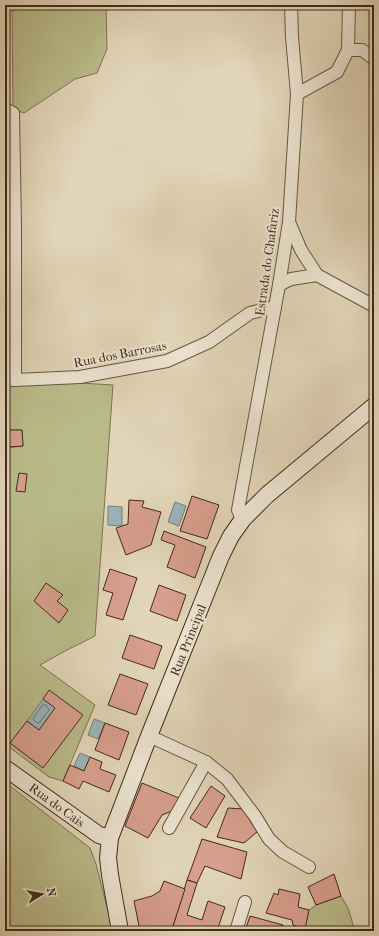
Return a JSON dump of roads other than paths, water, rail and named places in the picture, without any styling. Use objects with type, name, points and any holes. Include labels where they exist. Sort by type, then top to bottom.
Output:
[{"type":"street","name":"Estrada do Chafariz","points":[[243,518],[238,510],[276,307],[289,222],[297,94],[292,37],[292,5]]},
{"type":"street","points":[[297,94],[337,72],[348,50],[349,5]]},
{"type":"street","points":[[348,50],[362,50],[374,59]]},
{"type":"street","points":[[5,109],[13,113],[15,228],[10,380]]},
{"type":"street","points":[[289,222],[301,250],[317,275],[374,306]]},
{"type":"street","points":[[279,285],[291,279],[317,275]]},
{"type":"street","name":"Rua dos Barrosas","points":[[10,380],[80,377],[167,361],[209,342],[250,313],[276,307]]},
{"type":"street","name":"Rua Principal","points":[[120,931],[108,858],[110,838],[149,736],[231,536],[243,518],[267,495],[374,406]]},
{"type":"street","points":[[149,736],[206,762],[228,779],[255,816],[269,839],[283,852],[309,867]]},
{"type":"street","points":[[169,828],[206,762]]},
{"type":"street","name":"Rua do Cais","points":[[5,768],[99,835],[110,838]]},
{"type":"street","points":[[236,931],[245,902]]},
{"type":"water","points":[[175,502],[186,506],[179,526],[168,522]]},
{"type":"water","points":[[108,506],[122,507],[122,526],[108,525]]},
{"type":"water","points":[[43,699],[55,708],[39,730],[27,721]]},
{"type":"water","points":[[94,719],[105,723],[98,739],[88,735]]},
{"type":"water","points":[[80,753],[90,757],[84,771],[74,766]]}]
